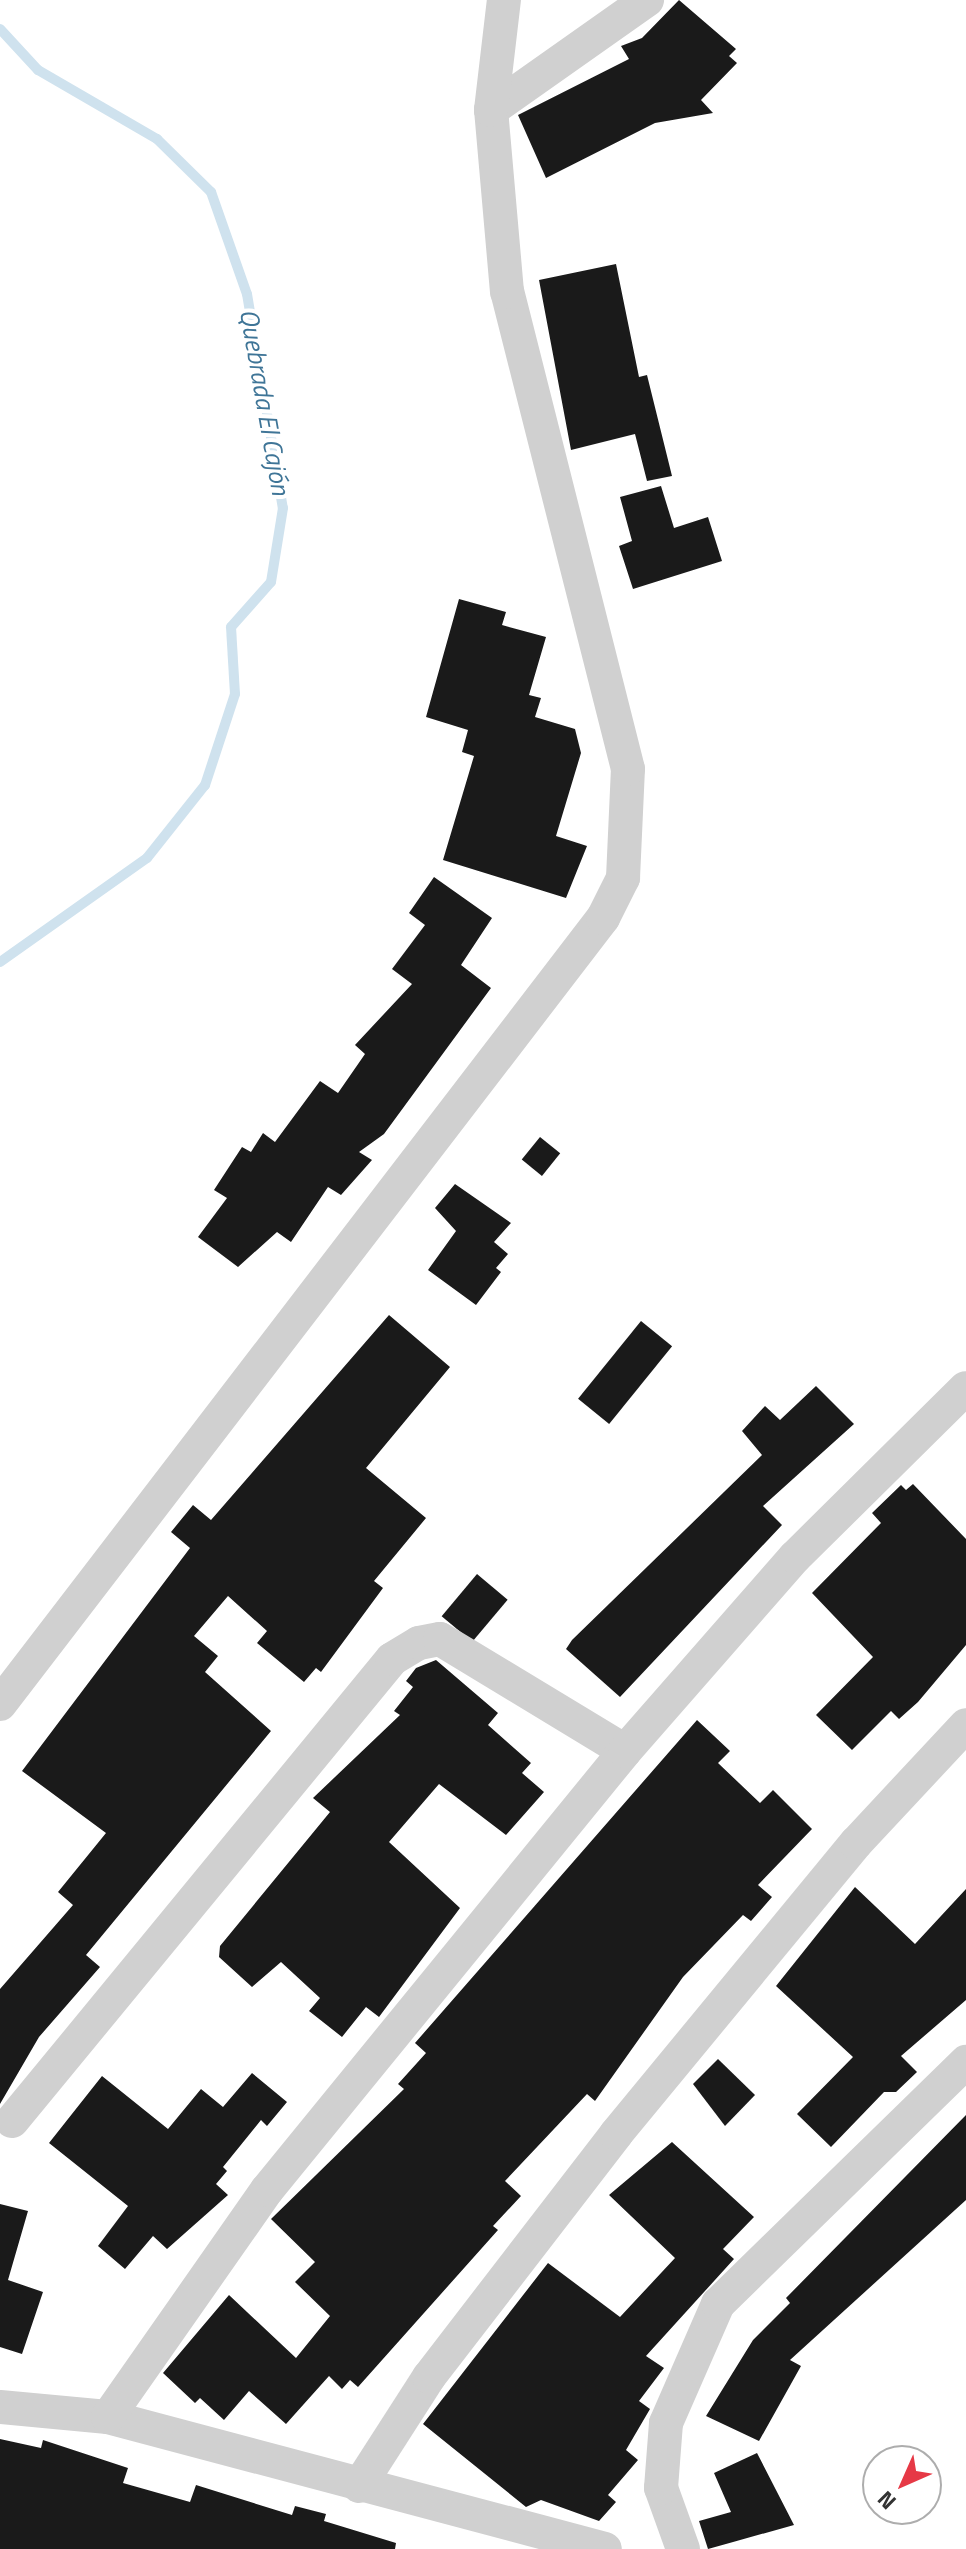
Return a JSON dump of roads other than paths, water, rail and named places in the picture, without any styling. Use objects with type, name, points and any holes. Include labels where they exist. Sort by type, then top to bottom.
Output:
[{"type":"street","points":[[0,1704],[603,918],[623,878],[628,769],[507,292],[491,110],[504,0]]},
{"type":"street","points":[[491,110],[647,0]]},
{"type":"street","points":[[108,2417],[267,2190],[625,1751],[795,1557],[966,1388]]},
{"type":"street","points":[[12,2121],[392,1659],[419,1643],[440,1639],[625,1751]]},
{"type":"street","points":[[359,2486],[429,2377],[616,2134],[856,1843],[966,1725]]},
{"type":"street","points":[[683,2549],[661,2488],[666,2423],[718,2304],[966,2062]]},
{"type":"street","points":[[0,2407],[108,2417],[605,2549]]},
{"type":"waterway","name":"Quebrada El Cajón","points":[[0,29],[38,70],[157,139],[211,192],[247,294],[283,508],[271,582],[231,627],[235,694],[205,785],[147,858],[0,962]]}]
